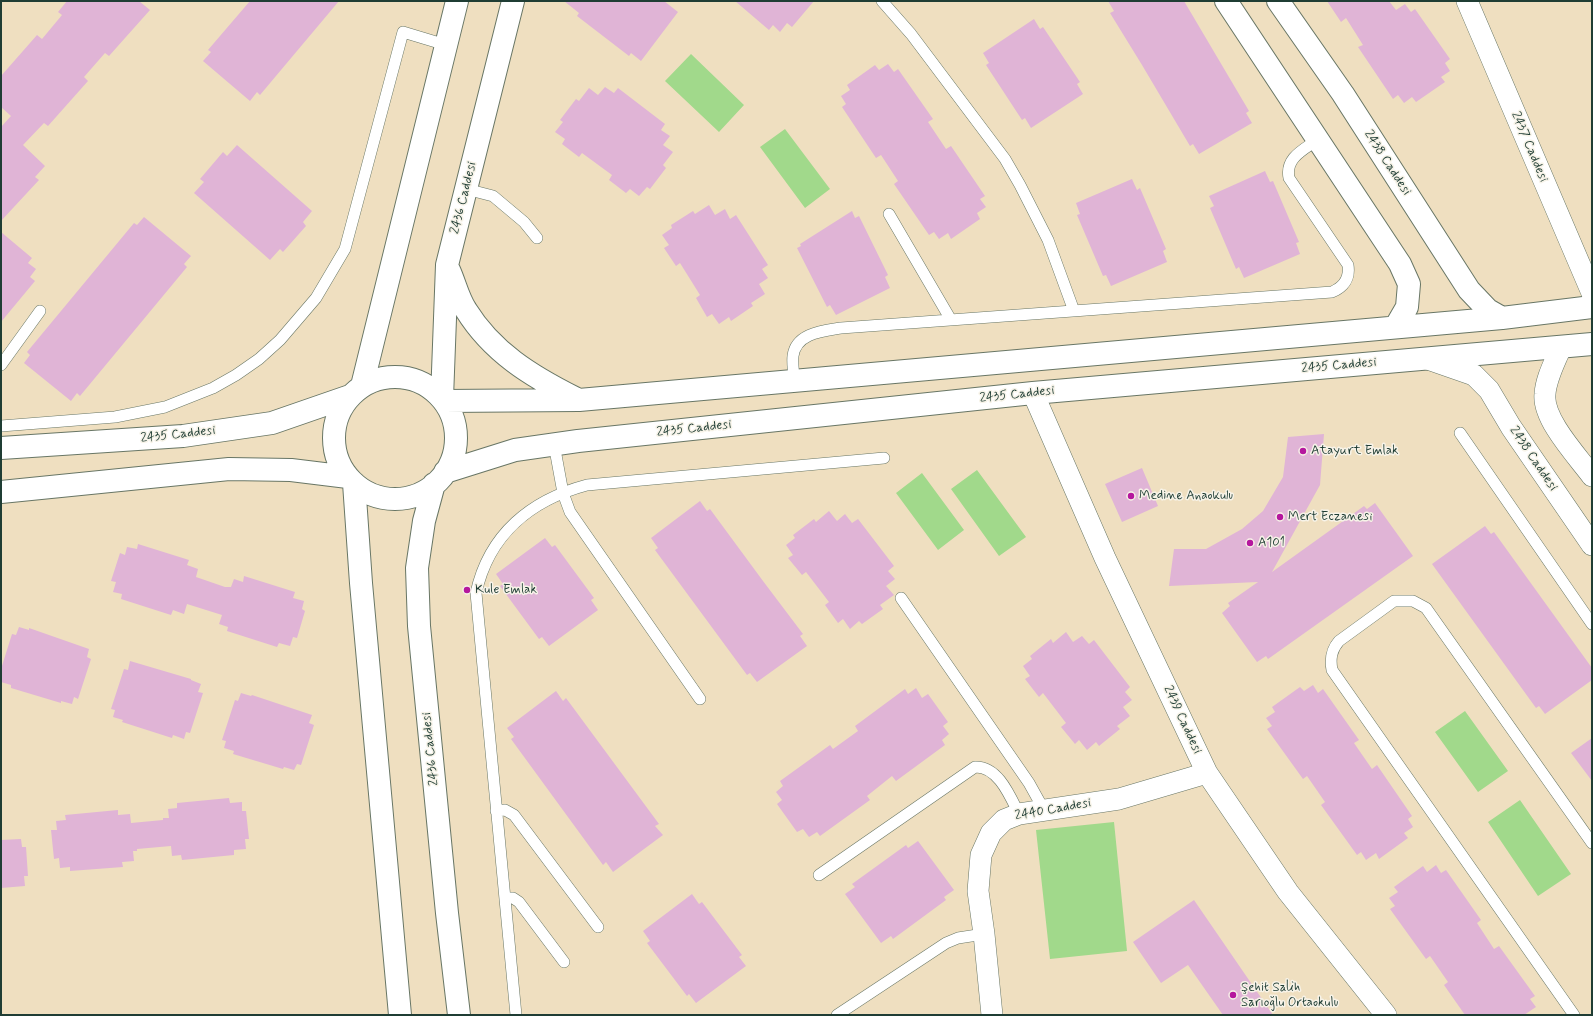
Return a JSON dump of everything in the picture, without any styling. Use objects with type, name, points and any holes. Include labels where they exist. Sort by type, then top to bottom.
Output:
[{"type":"street","points":[[400,1015],[351,480],[340,463],[334,440],[338,417],[356,391],[457,1]]},
{"type":"street","name":"2436 Caddesi","points":[[443,399],[448,265],[513,1]]},
{"type":"street","points":[[1226,1],[1400,264],[1409,284],[1407,307],[1396,326]]},
{"type":"street","name":"2438 Caddesi","points":[[1278,1],[1343,94],[1470,290],[1488,310],[1502,318]]},
{"type":"street","name":"2437 Caddesi","points":[[1467,1],[1592,293]]},
{"type":"street","points":[[448,265],[465,308],[482,332],[501,352],[541,382],[579,400]]},
{"type":"street","points":[[443,399],[579,400],[1396,326],[1502,318],[1592,307]]},
{"type":"street","name":"2435 Caddesi","points":[[1,492],[229,469],[291,470],[351,480],[367,492],[390,498],[413,496],[440,478],[516,450],[554,444],[1033,393],[1592,344]]},
{"type":"street","points":[[1561,347],[1547,382],[1544,396],[1549,416],[1592,476]]},
{"type":"street","name":"2438 Caddesi","points":[[1428,359],[1474,375],[1489,390],[1511,427],[1592,544]]},
{"type":"street","name":"2435 Caddesi","points":[[1,448],[182,436],[272,423],[356,391],[385,377],[401,377],[423,383],[443,399],[454,421],[456,436],[455,451],[440,478]]},
{"type":"street","name":"2439 Caddesi","points":[[1033,393],[1105,558],[1207,774],[1288,892],[1386,1015]]},
{"type":"street","name":"2436 Caddesi","points":[[440,478],[424,521],[418,568],[419,626],[447,913],[459,1015]]},
{"type":"street","name":"2440 Caddesi","points":[[992,1015],[978,891],[981,855],[991,833],[1004,820],[1019,814],[1119,799],[1207,774]]},
{"type":"lane","points":[[882,1],[911,34],[1005,158],[1048,240],[1074,311]]},
{"type":"lane","points":[[1,426],[115,417],[165,407],[213,388],[258,359],[299,320],[316,298],[346,249],[403,32],[446,45]]},
{"type":"lane","points":[[794,381],[794,351],[803,339],[810,335],[841,328],[1332,292],[1337,290],[1346,281],[1348,265],[1289,178],[1288,171],[1292,159],[1318,140]]},
{"type":"lane","points":[[466,189],[493,196],[519,217],[537,238]]},
{"type":"lane","points":[[889,214],[951,320]]},
{"type":"lane","points":[[1,365],[40,311]]},
{"type":"lane","points":[[1460,433],[1592,624]]},
{"type":"lane","points":[[554,444],[563,493],[570,512],[700,699]]},
{"type":"lane","points":[[516,1015],[476,593],[483,568],[503,536],[523,516],[563,493],[587,485],[884,458]]},
{"type":"lane","points":[[901,598],[1029,783],[1044,810]]},
{"type":"lane","points":[[1574,1015],[1332,670],[1331,662],[1334,646],[1394,601],[1413,601],[1426,608],[1592,843]]},
{"type":"lane","points":[[819,874],[975,767],[981,767],[992,772],[1008,793],[1019,814]]},
{"type":"lane","points":[[496,811],[505,810],[514,814],[598,927]]},
{"type":"lane","points":[[505,898],[513,898],[519,902],[564,962]]},
{"type":"lane","points":[[837,1015],[946,943],[958,938],[984,934]]},
{"type":"green space","points":[[691,54],[744,105],[719,132],[665,81]]},
{"type":"green space","points":[[785,129],[830,189],[805,208],[760,147]]},
{"type":"green space","points":[[977,470],[1026,537],[999,556],[951,489]]},
{"type":"green space","points":[[922,473],[964,530],[938,550],[896,493]]},
{"type":"green space","points":[[1465,711],[1508,771],[1478,792],[1435,732]]},
{"type":"green space","points":[[1520,800],[1571,874],[1538,896],[1488,822]]},
{"type":"green space","points":[[1114,822],[1127,951],[1050,959],[1036,830]]},
{"type":"building","points":[[67,1],[139,1],[150,10],[109,56],[105,53],[84,77],[88,81],[48,126],[44,123],[23,145],[45,166],[35,177],[39,180],[1,221],[1,127],[11,116],[1,107],[1,76],[37,35],[42,39],[62,15],[58,12]]},
{"type":"building","points":[[250,1],[339,1],[260,95],[257,92],[250,101],[203,61],[211,52],[208,50]]},
{"type":"building","points":[[564,1],[664,1],[678,12],[641,61],[631,53],[629,56],[577,16],[579,13]]},
{"type":"building","points":[[735,1],[814,1],[792,27],[787,23],[780,32],[773,25],[769,30]]},
{"type":"building","points":[[1108,1],[1184,1],[1249,111],[1246,113],[1252,123],[1199,154],[1193,144],[1190,146],[1110,13],[1114,11]]},
{"type":"building","points":[[1327,1],[1389,1],[1396,10],[1405,4],[1411,12],[1415,9],[1450,59],[1445,63],[1450,71],[1441,77],[1445,82],[1416,102],[1412,97],[1404,103],[1398,95],[1393,99],[1358,47],[1363,45],[1346,18],[1341,22]]},
{"type":"building","points":[[1034,19],[1040,29],[1043,27],[1080,82],[1077,84],[1083,94],[1031,128],[1025,118],[1022,120],[986,65],[989,63],[983,53]]},
{"type":"building","points":[[888,64],[894,72],[898,69],[933,119],[928,122],[946,149],[951,146],[985,196],[980,199],[986,207],[977,213],[980,219],[951,239],[948,233],[939,239],[934,232],[929,235],[894,184],[898,181],[881,155],[876,158],[842,107],[846,104],[841,96],[850,90],[847,85],[875,65],[879,70]]},
{"type":"building","points":[[605,87],[614,93],[618,88],[665,124],[661,130],[670,136],[663,145],[673,152],[663,165],[666,168],[650,189],[647,187],[639,196],[630,189],[626,193],[609,180],[612,175],[582,153],[579,157],[562,144],[565,139],[555,132],[563,122],[560,120],[576,99],[579,101],[589,88],[598,95]]},
{"type":"building","points":[[237,145],[312,211],[303,222],[306,226],[283,252],[280,249],[270,260],[194,193],[204,182],[200,179],[223,152],[227,156]]},
{"type":"building","points":[[1265,171],[1270,182],[1273,181],[1299,242],[1296,243],[1300,254],[1244,278],[1239,267],[1236,269],[1210,208],[1214,206],[1209,196]]},
{"type":"building","points":[[1132,179],[1137,190],[1140,188],[1166,249],[1163,251],[1167,262],[1111,286],[1106,275],[1103,276],[1077,215],[1080,214],[1076,203]]},
{"type":"building","points":[[709,205],[715,215],[725,209],[730,219],[736,215],[768,265],[762,269],[768,278],[759,284],[765,294],[751,303],[753,306],[731,321],[729,317],[719,324],[712,314],[707,317],[696,298],[700,295],[680,263],[676,266],[664,248],[669,245],[662,235],[672,228],[671,225],[693,211],[695,214]]},
{"type":"building","points":[[852,211],[855,218],[859,216],[888,275],[885,277],[890,288],[836,315],[830,305],[827,307],[797,248],[801,246],[800,244]]},
{"type":"building","points":[[144,217],[191,256],[184,264],[187,267],[80,396],[77,393],[71,401],[24,363],[30,355],[27,352],[134,223],[137,225]]},
{"type":"building","points":[[1,232],[32,258],[28,263],[36,269],[30,277],[35,281],[1,322]]},
{"type":"building","points":[[1324,434],[1320,485],[1272,572],[1364,506],[1367,509],[1375,503],[1413,556],[1268,659],[1266,656],[1257,662],[1222,613],[1230,606],[1228,603],[1258,582],[1169,586],[1174,549],[1206,549],[1242,529],[1263,511],[1283,477],[1288,437]]},
{"type":"building","points":[[1142,468],[1158,506],[1122,522],[1105,484]]},
{"type":"building","points":[[700,501],[707,511],[710,509],[803,634],[800,636],[807,646],[757,682],[750,673],[747,675],[655,550],[658,548],[651,538]]},
{"type":"building","points":[[829,511],[837,521],[845,514],[852,523],[858,519],[894,566],[888,571],[895,579],[886,586],[894,595],[880,605],[883,609],[862,624],[859,621],[850,629],[843,619],[838,623],[825,605],[829,602],[806,572],[802,575],[788,558],[793,555],[786,545],[795,538],[793,535],[814,519],[816,522]]},
{"type":"building","points":[[1485,526],[1491,534],[1494,532],[1592,668],[1592,680],[1545,714],[1539,706],[1536,708],[1432,564]]},
{"type":"building","points":[[545,538],[552,547],[555,545],[594,598],[591,600],[598,610],[549,646],[542,637],[539,639],[500,586],[503,584],[496,574]]},
{"type":"building","points":[[138,544],[189,560],[187,565],[198,569],[196,577],[225,587],[231,587],[234,579],[243,582],[244,576],[295,592],[293,598],[304,601],[302,609],[305,611],[297,638],[293,637],[290,646],[279,643],[277,647],[227,631],[228,627],[219,624],[222,615],[187,604],[184,614],[173,610],[171,615],[121,599],[122,594],[113,592],[116,582],[111,581],[120,553],[125,555],[127,547],[137,549]]},
{"type":"building","points":[[19,627],[29,630],[29,628],[89,649],[87,657],[91,659],[78,699],[74,697],[72,704],[61,701],[61,703],[11,688],[11,685],[1,682],[1,669],[12,634],[16,635]]},
{"type":"building","points":[[1066,632],[1073,642],[1082,636],[1089,644],[1094,640],[1130,687],[1125,692],[1132,700],[1123,707],[1130,716],[1117,726],[1120,729],[1099,746],[1096,742],[1087,750],[1079,740],[1075,744],[1061,727],[1066,723],[1043,693],[1039,697],[1025,679],[1030,676],[1023,666],[1032,659],[1030,656],[1051,639],[1053,643]]},
{"type":"building","points":[[130,661],[191,679],[201,684],[198,692],[203,693],[190,733],[186,732],[184,739],[173,735],[172,738],[122,722],[123,720],[113,717],[115,710],[111,709],[124,669],[128,670]]},
{"type":"building","points":[[1313,685],[1318,693],[1323,689],[1359,740],[1354,743],[1372,769],[1377,765],[1412,816],[1408,819],[1413,827],[1404,833],[1408,838],[1379,859],[1376,853],[1366,860],[1361,852],[1357,855],[1321,805],[1325,802],[1307,776],[1303,779],[1267,729],[1272,726],[1266,718],[1275,712],[1272,707],[1300,687],[1304,691]]},
{"type":"building","points":[[916,688],[922,698],[928,694],[948,722],[943,726],[949,734],[942,740],[945,745],[896,781],[892,776],[867,796],[870,800],[820,836],[817,832],[809,837],[803,829],[797,832],[777,804],[782,800],[776,792],[783,786],[780,781],[830,745],[833,749],[858,731],[855,726],[905,689],[908,694]]},
{"type":"building","points":[[556,691],[563,701],[566,698],[659,824],[655,826],[663,835],[613,872],[606,862],[603,865],[511,739],[514,737],[507,728]]},
{"type":"building","points":[[241,693],[252,695],[312,715],[309,723],[314,725],[301,765],[297,764],[294,770],[284,767],[283,769],[233,754],[234,751],[224,748],[226,741],[222,740],[235,700],[238,701]]},
{"type":"building","points":[[1592,738],[1592,781],[1571,753]]},
{"type":"building","points":[[229,798],[230,803],[242,802],[242,811],[246,811],[249,839],[245,839],[246,849],[234,850],[234,855],[182,860],[181,855],[172,856],[171,846],[137,849],[137,851],[133,851],[134,861],[122,862],[123,867],[70,871],[70,867],[60,868],[59,858],[54,859],[51,830],[57,830],[56,821],[66,820],[65,815],[118,810],[118,815],[130,814],[131,823],[163,820],[163,818],[169,818],[168,809],[177,808],[177,803]]},
{"type":"building","points":[[21,839],[22,847],[26,847],[28,876],[24,876],[25,886],[1,888],[1,840]]},
{"type":"building","points":[[918,841],[954,890],[944,897],[946,900],[893,939],[891,936],[881,943],[845,894],[855,887],[852,884],[906,845],[908,848]]},
{"type":"building","points":[[1436,865],[1441,873],[1446,870],[1481,920],[1477,923],[1494,949],[1499,946],[1535,996],[1530,999],[1536,1007],[1524,1015],[1465,1015],[1444,985],[1448,982],[1430,956],[1426,959],[1390,909],[1395,906],[1389,898],[1398,892],[1394,887],[1423,866],[1427,872]]},
{"type":"building","points":[[692,894],[699,904],[702,902],[742,955],[739,957],[746,966],[696,1003],[689,994],[687,996],[647,943],[650,941],[643,931]]},
{"type":"building","points":[[1194,900],[1273,1015],[1223,1015],[1188,965],[1161,983],[1133,942]]},
{"type":"place","name":"Atayurt Emlak","points":[[1303,451]]},
{"type":"place","name":"Medine Anaokulu","points":[[1131,496]]},
{"type":"place","name":"Mert Eczanesi","points":[[1280,517]]},
{"type":"place","name":"A101","points":[[1250,543]]},
{"type":"place","name":"Kule Emlak","points":[[467,590]]},
{"type":"place","name":"Şehit Salih Sarıoğlu Ortaokulu","points":[[1233,995]]}]
